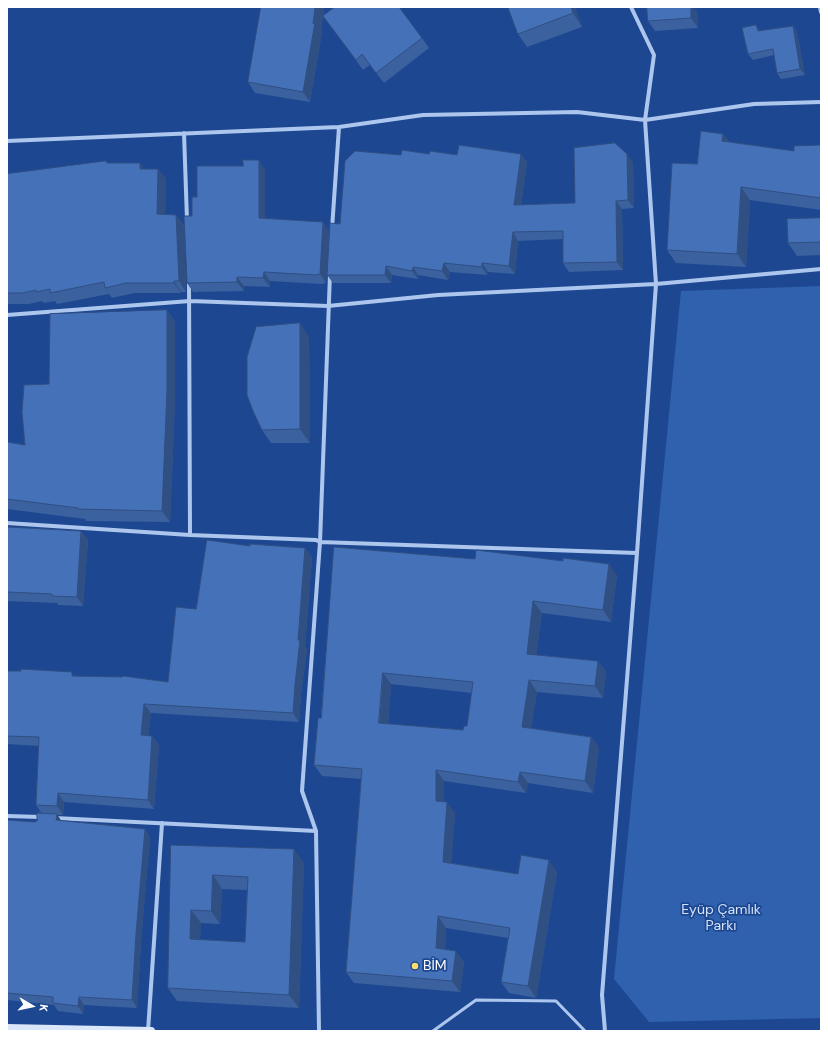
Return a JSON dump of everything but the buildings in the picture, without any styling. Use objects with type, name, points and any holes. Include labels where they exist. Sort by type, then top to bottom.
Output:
[{"type":"main road","points":[[7,1028],[151,1031]]},
{"type":"street","points":[[605,1031],[602,995],[638,553],[656,284],[645,120],[654,55],[631,7]]},
{"type":"street","points":[[820,7],[821,12]]},
{"type":"street","points":[[7,141],[339,127],[431,115],[577,112],[645,120],[754,104],[821,102]]},
{"type":"street","points":[[332,236],[339,127]]},
{"type":"street","points":[[184,133],[187,224]]},
{"type":"street","points":[[319,1031],[316,831],[302,791],[320,542],[330,267]]},
{"type":"street","points":[[7,315],[190,301],[328,306],[438,295],[656,284],[821,269]]},
{"type":"street","points":[[189,278],[190,535]]},
{"type":"street","points":[[7,523],[190,535],[316,540],[320,542],[638,553]]},
{"type":"street","points":[[7,816],[46,818]]},
{"type":"street","points":[[54,818],[316,831]]},
{"type":"street","points":[[148,1031],[162,823]]},
{"type":"lane","points":[[433,1031],[476,1000],[556,1001],[585,1031]]},
{"type":"green space","name":"Eyüp Çamlık Parkı","points":[[821,286],[821,1018],[649,1022],[614,979],[681,291]]},
{"type":"place","name":"BİM","points":[[415,966]]}]
